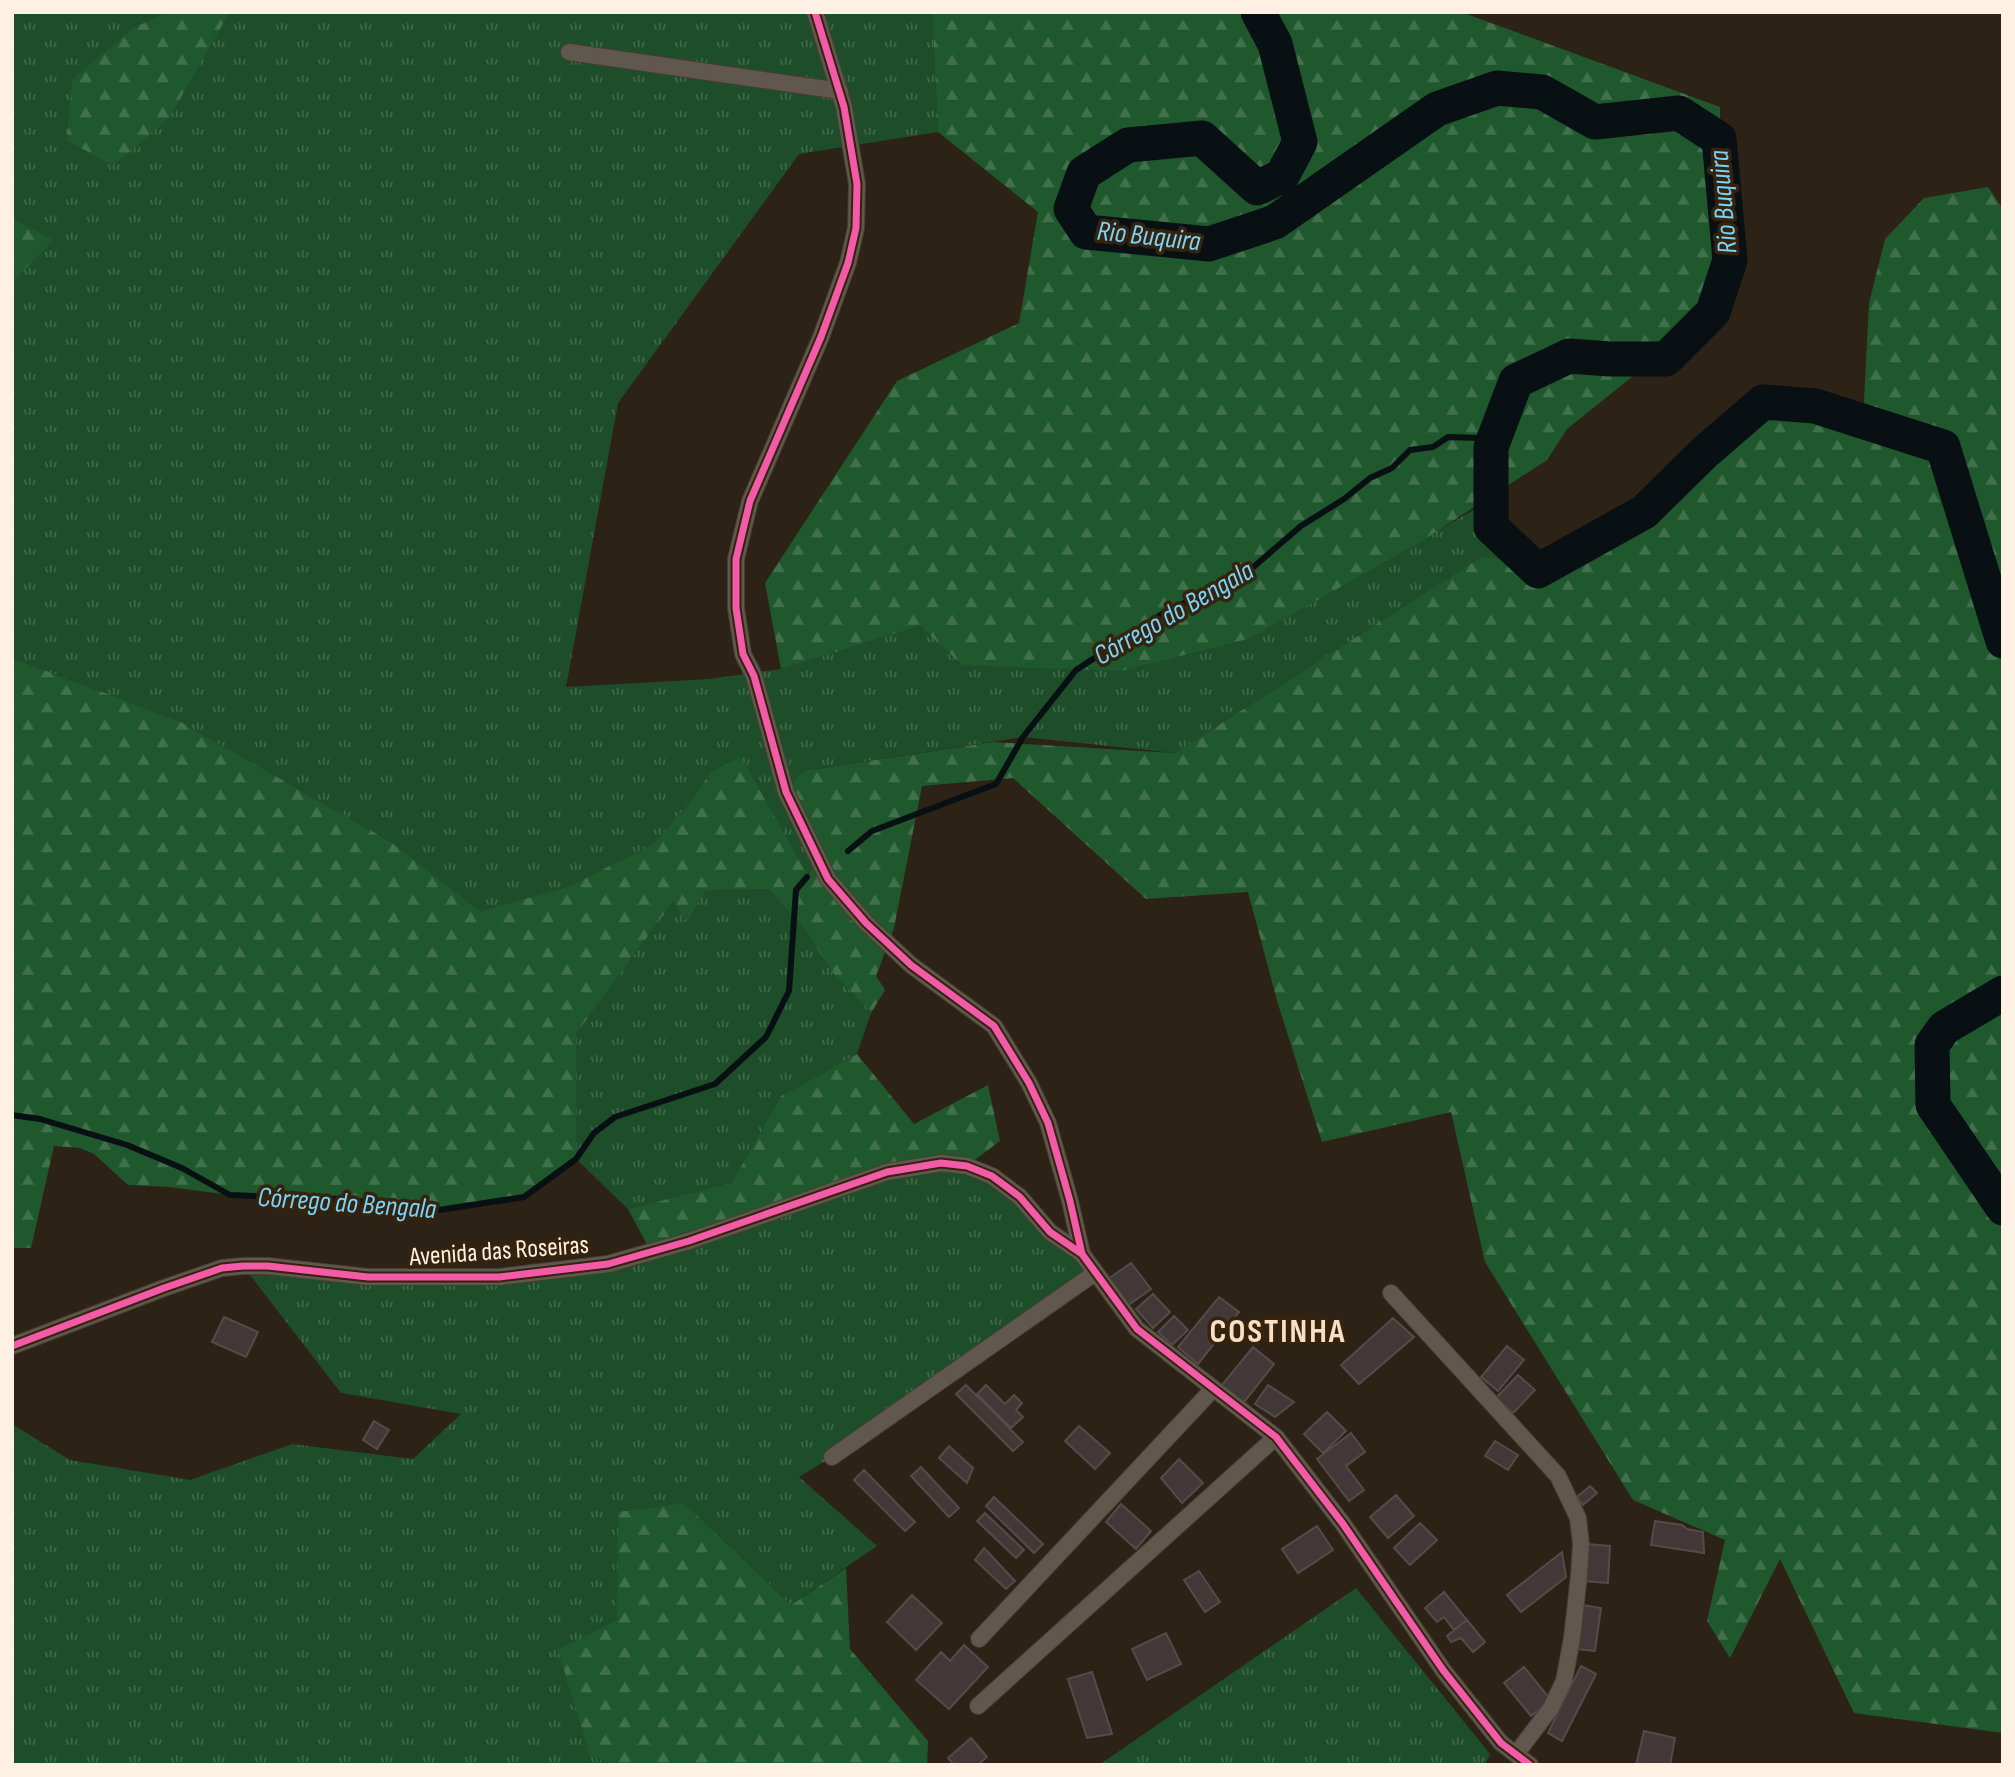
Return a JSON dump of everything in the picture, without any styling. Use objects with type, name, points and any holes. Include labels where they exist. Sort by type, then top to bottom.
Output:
[{"type":"street","points":[[815,12],[839,91],[857,184],[856,228],[848,263],[821,337],[750,501],[736,559],[736,608],[743,654],[754,676],[786,792],[828,879],[866,923],[911,965],[994,1026],[1029,1083],[1048,1123],[1082,1254],[1137,1329],[1276,1437],[1343,1524],[1443,1670],[1501,1743],[1530,1765]]},
{"type":"street","points":[[569,52],[839,91]]},
{"type":"street","name":"Avenida das Roseiras","points":[[12,1346],[164,1287],[222,1268],[268,1266],[368,1278],[485,1277],[608,1264],[689,1241],[887,1172],[941,1163],[967,1166],[992,1176],[1020,1197],[1050,1232],[1082,1254]]},
{"type":"street","points":[[832,1457],[1095,1273]]},
{"type":"street","points":[[1391,1293],[1558,1476],[1578,1518],[1581,1544],[1579,1575],[1564,1681],[1551,1708],[1516,1755]]},
{"type":"street","points":[[979,1639],[1213,1389]]},
{"type":"street","points":[[978,1706],[1276,1437]]},
{"type":"green space","points":[[12,12],[932,12],[938,132],[799,154],[618,403],[566,687],[709,679],[781,669],[920,626],[962,665],[1251,638],[1491,500],[1491,528],[1538,571],[1481,557],[1175,753],[1023,737],[803,771],[817,856],[807,877],[741,758],[711,772],[685,808],[653,844],[570,886],[480,913],[391,842],[179,721],[12,658]]},
{"type":"green space","points":[[169,12],[226,12],[227,17],[169,118],[114,165],[67,141],[72,80],[133,28]]},
{"type":"green space","points":[[932,12],[1461,12],[1720,107],[1720,153],[1730,260],[1713,312],[1567,429],[1547,460],[1428,537],[1251,638],[1121,671],[962,665],[920,626],[781,669],[765,583],[897,381],[1019,323],[1038,212],[938,132]]},
{"type":"green space","points":[[1988,187],[2003,209],[2003,1733],[1854,1713],[1780,1559],[1730,1658],[1707,1621],[1725,1540],[1633,1500],[1485,1262],[1451,1112],[1322,1142],[1278,1004],[1248,892],[1146,899],[1013,778],[922,786],[894,928],[876,976],[885,990],[871,1013],[833,973],[806,931],[768,889],[705,891],[687,922],[673,902],[576,1034],[576,1159],[524,1197],[439,1210],[339,1199],[230,1195],[170,1187],[128,1185],[94,1154],[80,1148],[54,1146],[31,1248],[12,1248],[12,658],[179,721],[391,842],[480,912],[570,886],[653,844],[685,808],[711,772],[741,757],[808,876],[817,856],[786,792],[803,771],[993,742],[1175,753],[1481,557],[1549,565],[1644,512],[1704,453],[1763,402],[1796,405],[1863,421],[1869,303],[1885,239],[1924,198]]},
{"type":"green space","points":[[12,218],[53,240],[12,283]]},
{"type":"green space","points":[[768,889],[806,931],[833,973],[871,1013],[857,1054],[781,1096],[733,1183],[628,1209],[576,1159],[576,1034],[673,902],[705,891]]},
{"type":"green space","points":[[857,1054],[914,1124],[988,1085],[1000,1141],[967,1166],[941,1163],[651,1252],[628,1209],[732,1183],[781,1096]]},
{"type":"green space","points":[[941,1163],[992,1176],[1095,1273],[832,1457],[799,1477],[877,1546],[791,1605],[684,1503],[619,1512],[617,1620],[590,1756],[614,1765],[12,1765],[12,1424],[70,1460],[190,1480],[292,1444],[413,1459],[461,1414],[341,1393],[243,1266],[499,1277],[608,1264]]},
{"type":"green space","points":[[684,1503],[791,1605],[846,1568],[850,1649],[928,1741],[927,1765],[614,1765],[590,1756],[558,1650],[617,1620],[618,1512]]},
{"type":"green space","points":[[1356,1588],[1490,1754],[1485,1765],[1099,1765]]},
{"type":"building","points":[[1131,1263],[1151,1289],[1127,1306],[1108,1279]]},
{"type":"building","points":[[1153,1294],[1170,1312],[1153,1328],[1136,1309]]},
{"type":"building","points":[[1219,1297],[1239,1312],[1198,1364],[1178,1347]]},
{"type":"building","points":[[1174,1316],[1188,1330],[1172,1345],[1158,1332]]},
{"type":"building","points":[[224,1317],[258,1332],[246,1357],[212,1342]]},
{"type":"building","points":[[1393,1318],[1414,1337],[1359,1384],[1341,1365]]},
{"type":"building","points":[[1507,1346],[1524,1360],[1498,1391],[1481,1377]]},
{"type":"building","points":[[1253,1347],[1274,1364],[1244,1402],[1222,1385]]},
{"type":"building","points":[[1518,1375],[1535,1390],[1513,1413],[1496,1398]]},
{"type":"building","points":[[966,1385],[1023,1442],[1013,1451],[956,1394]]},
{"type":"building","points":[[986,1385],[1005,1404],[1014,1395],[1022,1403],[1016,1410],[1023,1417],[1011,1428],[977,1394]]},
{"type":"building","points":[[1268,1385],[1294,1402],[1275,1417],[1255,1404]]},
{"type":"building","points":[[1327,1412],[1346,1431],[1323,1453],[1304,1434]]},
{"type":"building","points":[[374,1421],[389,1430],[377,1449],[363,1440]]},
{"type":"building","points":[[1079,1426],[1110,1453],[1095,1469],[1065,1441]]},
{"type":"building","points":[[1351,1433],[1365,1452],[1346,1466],[1364,1490],[1349,1501],[1317,1459]]},
{"type":"building","points":[[1495,1441],[1518,1455],[1508,1470],[1485,1456]]},
{"type":"building","points":[[949,1446],[973,1468],[967,1483],[939,1458]]},
{"type":"building","points":[[1179,1459],[1203,1483],[1182,1503],[1161,1478]]},
{"type":"building","points":[[921,1467],[959,1508],[949,1517],[911,1476]]},
{"type":"building","points":[[864,1470],[915,1522],[905,1531],[854,1480]]},
{"type":"building","points":[[1590,1486],[1597,1493],[1583,1505],[1577,1497]]},
{"type":"building","points":[[1396,1495],[1414,1516],[1388,1538],[1370,1517]]},
{"type":"building","points":[[994,1497],[1043,1544],[1034,1553],[986,1506]]},
{"type":"building","points":[[1121,1504],[1151,1531],[1136,1549],[1106,1522]]},
{"type":"building","points":[[985,1513],[1024,1550],[1016,1558],[977,1521]]},
{"type":"building","points":[[1655,1521],[1682,1525],[1687,1529],[1703,1532],[1704,1553],[1651,1545]]},
{"type":"building","points":[[1420,1523],[1437,1540],[1410,1565],[1394,1548]]},
{"type":"building","points":[[1317,1526],[1333,1550],[1298,1573],[1282,1549]]},
{"type":"building","points":[[1586,1544],[1610,1546],[1608,1583],[1583,1581]]},
{"type":"building","points":[[984,1548],[1015,1581],[1006,1589],[975,1560]]},
{"type":"building","points":[[1562,1552],[1566,1577],[1521,1612],[1507,1595]]},
{"type":"building","points":[[1199,1571],[1220,1602],[1205,1612],[1184,1580]]},
{"type":"building","points":[[1444,1592],[1467,1620],[1454,1630],[1444,1617],[1437,1622],[1425,1608]]},
{"type":"building","points":[[912,1595],[942,1623],[916,1650],[887,1622]]},
{"type":"building","points":[[1583,1605],[1601,1608],[1595,1651],[1577,1649]]},
{"type":"building","points":[[1467,1620],[1485,1642],[1473,1652],[1461,1638],[1451,1642],[1447,1636]]},
{"type":"building","points":[[1166,1633],[1181,1664],[1147,1680],[1132,1649]]},
{"type":"building","points":[[964,1645],[988,1667],[949,1709],[916,1680],[941,1652],[950,1661]]},
{"type":"building","points":[[1581,1666],[1596,1674],[1562,1741],[1548,1733]]},
{"type":"building","points":[[1524,1667],[1551,1700],[1531,1716],[1504,1683]]},
{"type":"building","points":[[1092,1672],[1112,1734],[1087,1738],[1068,1679]]},
{"type":"building","points":[[1644,1731],[1675,1738],[1670,1765],[1636,1765]]},
{"type":"building","points":[[971,1738],[987,1757],[978,1765],[954,1765],[948,1758]]},
{"type":"waterway","name":"Rio Buquira","points":[[1258,12],[1275,44],[1300,142],[1282,176],[1257,188],[1202,138],[1128,145],[1084,173],[1071,209],[1086,232],[1209,244],[1275,222],[1437,109],[1497,88],[1542,92],[1595,122],[1679,113],[1719,139],[1730,260],[1713,312],[1666,359],[1569,356],[1516,381],[1491,447],[1491,527],[1538,571],[1644,512],[1704,453],[1763,402],[1815,406],[1943,447],[2003,641]]},
{"type":"waterway","name":"Córrego do Bengala","points":[[848,851],[872,831],[996,784],[1023,737],[1076,670],[1165,612],[1244,575],[1301,526],[1344,499],[1370,478],[1392,468],[1410,450],[1433,447],[1448,437],[1478,438],[1491,447]]},
{"type":"waterway","name":"Córrego do Bengala","points":[[12,1115],[40,1119],[127,1145],[182,1168],[230,1195],[339,1199],[439,1210],[524,1197],[576,1159],[594,1133],[615,1117],[715,1084],[766,1037],[789,991],[796,890],[807,877]]},
{"type":"waterway","name":"Rio Buquira","points":[[2003,993],[1944,1028],[1932,1045],[1933,1105],[2003,1208]]},
{"type":"cycle path","points":[[815,12],[844,107],[857,184],[856,228],[848,263],[821,337],[750,501],[736,559],[736,608],[743,654],[754,676],[786,792],[828,879],[866,923],[911,965],[994,1026],[1029,1083],[1048,1123],[1082,1254],[1137,1329],[1276,1437],[1343,1524],[1443,1670],[1501,1743],[1530,1765]]},
{"type":"cycle path","points":[[12,1346],[222,1268],[268,1266],[368,1277],[499,1277],[608,1264],[689,1241],[887,1172],[941,1163],[967,1166],[992,1176],[1020,1197],[1050,1232],[1082,1254]]},
{"type":"district","name":"COSTINHA","points":[[1278,1330]]}]
